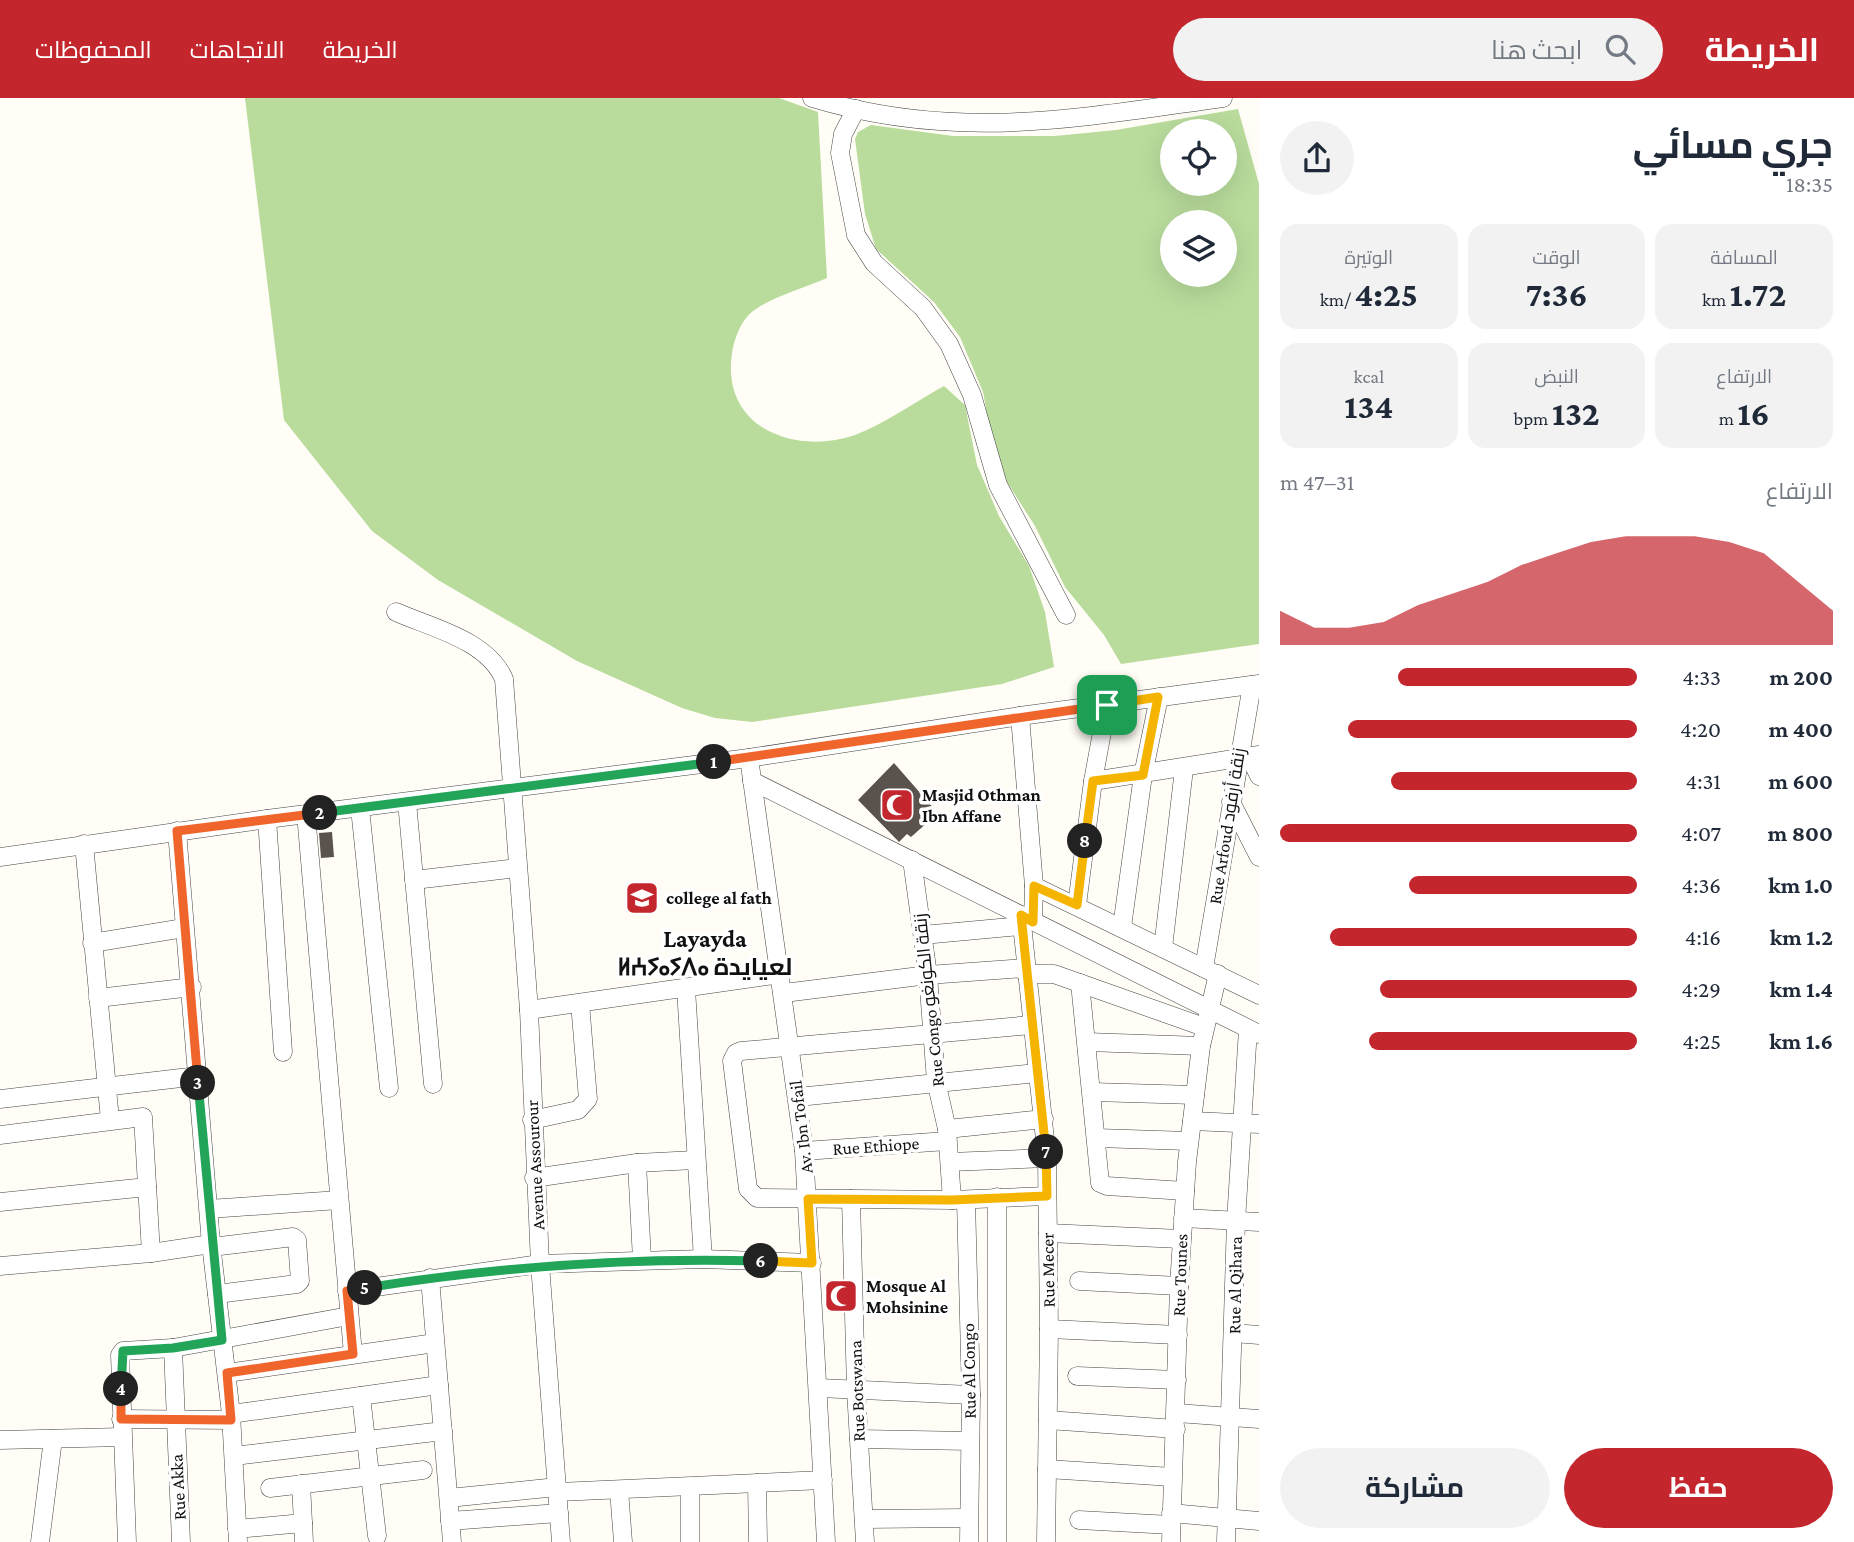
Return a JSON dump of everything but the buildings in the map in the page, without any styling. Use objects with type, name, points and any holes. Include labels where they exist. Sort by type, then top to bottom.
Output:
[{"type":"street","points":[[811,98],[856,109],[929,121],[1003,125],[1223,98]]},
{"type":"street","points":[[856,109],[846,125],[840,153],[856,235],[874,263],[923,308],[954,352],[972,395],[998,485],[1066,615]]},
{"type":"street","name":"Avenue Assourour","points":[[396,612],[478,648],[499,666],[506,692],[529,1010],[534,1178],[561,1542]]},
{"type":"street","points":[[0,857],[267,819],[748,758],[1020,716],[1256,685]]},
{"type":"street","name":"Rue Arfoud زنقة أرفود","points":[[1207,1019],[1230,802],[1249,758],[1256,685]]},
{"type":"street","points":[[1122,927],[1143,775],[1158,697]]},
{"type":"street","points":[[1077,905],[1093,781],[1107,705]]},
{"type":"street","name":"Rue Mecer","points":[[1020,716],[1034,886],[1025,921],[1026,971],[1047,1158],[1049,1329],[1046,1542]]},
{"type":"street","name":"Av. Ibn Tofail","points":[[748,758],[784,993],[804,1151],[826,1542]]},
{"type":"street","points":[[1093,781],[1249,758],[1259,776]]},
{"type":"street","points":[[1163,948],[1184,769]]},
{"type":"street","points":[[752,781],[912,860],[1207,1019]]},
{"type":"street","points":[[407,802],[433,1084]]},
{"type":"street","points":[[1230,802],[1259,857]]},
{"type":"street","points":[[360,808],[390,1088]]},
{"type":"street","points":[[306,814],[353,1354]]},
{"type":"street","points":[[267,819],[284,1052]]},
{"type":"street","points":[[177,831],[212,1245],[231,1417],[237,1535],[303,1523]]},
{"type":"street","points":[[85,845],[110,1120]]},
{"type":"street","name":"Rue Congo زنقة الكونغو","points":[[912,860],[928,975],[936,1081],[950,1162]]},
{"type":"street","points":[[414,880],[517,868]]},
{"type":"street","points":[[1034,886],[1259,995]]},
{"type":"street","points":[[923,935],[1025,921]]},
{"type":"street","points":[[92,943],[184,928]]},
{"type":"street","points":[[784,993],[928,975],[1026,971],[1054,974],[1253,1032]]},
{"type":"street","points":[[529,1010],[781,974]]},
{"type":"street","points":[[1080,983],[1102,1185],[1185,1191]]},
{"type":"street","points":[[98,998],[192,987]]},
{"type":"street","points":[[686,989],[703,1259]]},
{"type":"street","points":[[533,1120],[578,1110],[588,1099],[580,1003]]},
{"type":"street","name":"Rue Tounes","points":[[1171,1527],[1181,1239],[1189,1141],[1207,1019]]},
{"type":"street","points":[[1031,1025],[791,1049],[741,1051],[736,1053],[732,1061],[748,1189],[762,1200],[959,1200],[997,1196],[1047,1196]]},
{"type":"street","name":"Rue Al Qihara","points":[[1226,1542],[1232,1418],[1236,1221],[1250,1124],[1253,1032]]},
{"type":"street","points":[[1087,1042],[1201,1046]]},
{"type":"street","points":[[798,1097],[936,1081],[1037,1073]]},
{"type":"street","points":[[0,1100],[198,1076]]},
{"type":"street","points":[[1092,1092],[1195,1095]]},
{"type":"street","points":[[0,1135],[143,1117],[150,1253]]},
{"type":"street","name":"Rue Ethiope","points":[[804,1151],[947,1135],[1044,1119]]},
{"type":"street","points":[[1192,1121],[1250,1124]]},
{"type":"street","points":[[1097,1138],[1189,1141]]},
{"type":"street","points":[[950,1162],[1047,1158]]},
{"type":"street","points":[[534,1178],[637,1163],[695,1160]]},
{"type":"street","name":"Rue Al Congo","points":[[950,1162],[959,1200],[971,1395],[969,1542]]},
{"type":"street","points":[[637,1163],[642,1260]]},
{"type":"street","points":[[0,1202],[147,1187]]},
{"type":"street","points":[[997,1196],[997,1542]]},
{"type":"street","name":"Rue Botswana","points":[[851,1199],[856,1390],[865,1542]]},
{"type":"street","points":[[209,1209],[339,1200]]},
{"type":"street","points":[[1183,1218],[1259,1222]]},
{"type":"street","points":[[1048,1233],[1181,1239]]},
{"type":"street","points":[[0,1266],[293,1237],[297,1240],[300,1278],[297,1284],[217,1294]]},
{"type":"street","points":[[347,1291],[540,1264],[703,1259],[812,1263]]},
{"type":"street","points":[[430,1278],[452,1542]]},
{"type":"street","points":[[1079,1281],[1179,1286]]},
{"type":"street","points":[[127,1542],[121,1428],[121,1352],[173,1348],[349,1316]]},
{"type":"street","points":[[1049,1329],[1178,1335]]},
{"type":"street","points":[[1234,1333],[1259,1335]]},
{"type":"street","points":[[227,1373],[435,1343]]},
{"type":"street","name":"Rue Akka","points":[[173,1348],[181,1542]]},
{"type":"street","points":[[1077,1376],[1177,1380]]},
{"type":"street","points":[[0,1440],[53,1439],[174,1420],[231,1417],[439,1385]]},
{"type":"street","points":[[819,1388],[971,1395]]},
{"type":"street","points":[[360,1396],[377,1536]]},
{"type":"street","points":[[1048,1420],[1259,1419]]},
{"type":"street","points":[[233,1456],[365,1438],[443,1431]]},
{"type":"street","points":[[40,1542],[53,1439]]},
{"type":"street","points":[[859,1440],[970,1441]]},
{"type":"street","points":[[1047,1469],[1172,1477]]},
{"type":"street","points":[[270,1488],[423,1470]]},
{"type":"street","points":[[449,1498],[558,1490],[619,1490],[823,1480]]},
{"type":"street","points":[[757,1483],[758,1542]]},
{"type":"street","points":[[301,1485],[304,1542]]},
{"type":"street","points":[[690,1487],[690,1542]]},
{"type":"street","points":[[619,1490],[622,1542]]},
{"type":"street","points":[[450,1521],[559,1513]]},
{"type":"street","points":[[864,1519],[968,1518]]},
{"type":"street","points":[[1079,1520],[1171,1527],[1227,1518],[1259,1521]]},
{"type":"green space","points":[[245,98],[779,98],[818,112],[827,278],[769,302],[745,319],[736,336],[732,353],[732,379],[738,400],[750,417],[766,430],[786,438],[831,441],[855,435],[889,419],[944,386],[965,405],[977,465],[999,516],[1029,566],[1045,612],[1054,667],[1002,684],[752,722],[715,718],[682,708],[577,661],[438,580],[372,531],[284,420]]},
{"type":"green space","points":[[1238,109],[1259,184],[1259,644],[1121,664],[1104,635],[1065,587],[1035,526],[1007,482],[991,436],[983,392],[960,337],[934,302],[876,249],[865,214],[855,139],[858,132],[871,125],[953,136],[1055,136],[1160,122],[1160,196],[1237,196],[1237,119],[1180,119]]},
{"type":"place","name":"Masjid Othman Ibn Affane","points":[[897,805]]},
{"type":"place","name":"college al fath","points":[[642,898]]},
{"type":"place","name":"Mosque Al Mohsinine","points":[[841,1296]]},
{"type":"district","name":"Layayda ⵍⵄⵢⴰⵢⴷⴰ لعيايدة","points":[[705,953]]},
{"type":"route","points":[[1158,697],[1143,775],[1093,781],[1077,905],[1034,886],[1033,922],[1021,915],[1031,1025],[1044,1119],[1047,1196],[997,1196],[967,1200],[808,1199],[812,1263],[703,1259],[540,1264],[347,1291],[353,1354],[227,1373],[231,1420],[121,1419],[121,1352],[173,1348],[222,1340],[211,1244],[192,987],[184,928],[177,831],[748,758],[1107,705],[1158,697]]}]
